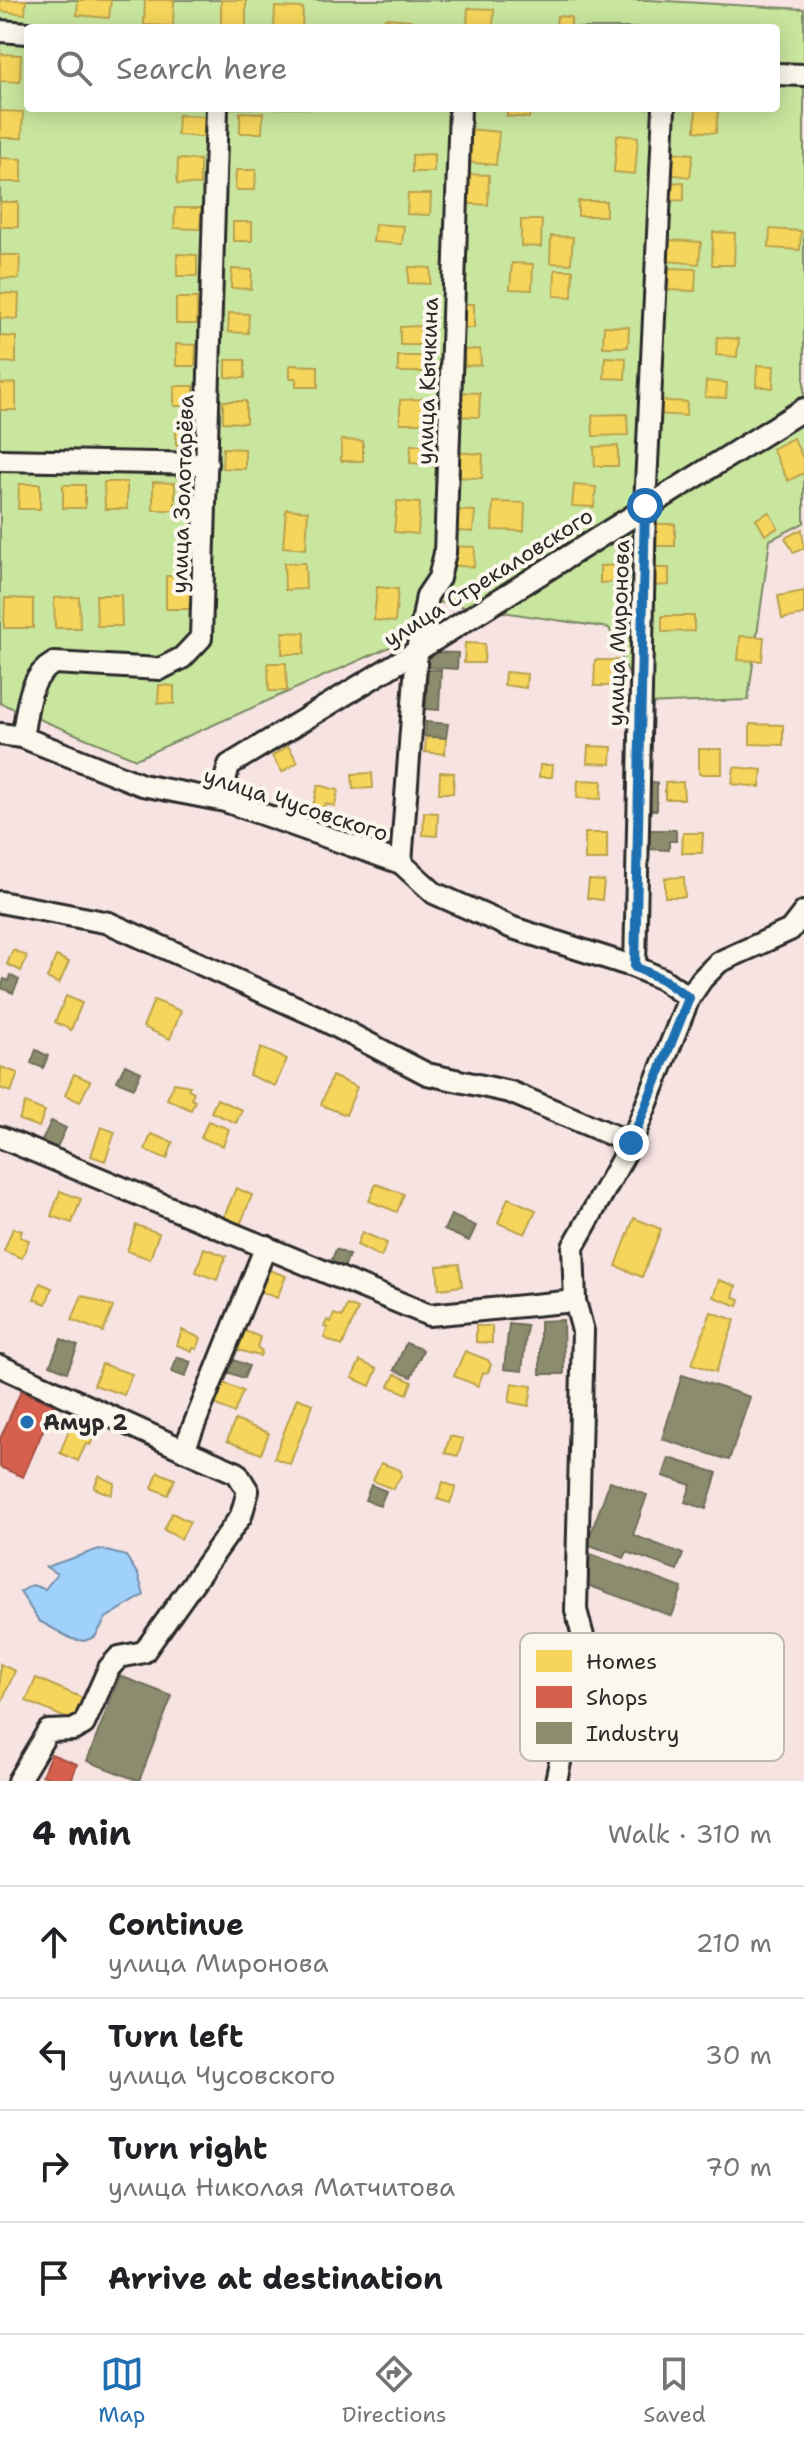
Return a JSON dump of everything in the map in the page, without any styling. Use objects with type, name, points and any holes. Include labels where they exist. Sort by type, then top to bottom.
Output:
[{"type":"street","points":[[0,31],[24,33]]},
{"type":"street","points":[[780,74],[804,75]]},
{"type":"street","name":"улица Золотарёва","points":[[22,737],[34,679],[54,663],[160,669],[182,658],[201,638],[217,112]]},
{"type":"street","name":"улица Кычкина","points":[[401,863],[417,651],[427,596],[439,578],[445,553],[460,112]]},
{"type":"street","name":"улица Миронова","points":[[635,967],[645,506],[664,112]]},
{"type":"street","name":"улица Стрекаловского","points":[[225,801],[229,765],[804,409]]},
{"type":"street","points":[[0,460],[207,464]]},
{"type":"street","name":"улица Чусовского","points":[[0,734],[22,737],[142,785],[225,801],[401,863],[434,893],[513,928],[635,967],[662,979],[689,998]]},
{"type":"street","points":[[0,902],[109,923],[314,1015],[427,1074],[510,1092],[631,1143]]},
{"type":"street","points":[[582,1633],[576,1610],[583,1331],[575,1301],[573,1247],[631,1143],[689,998],[702,979],[719,962],[790,930],[804,912]]},
{"type":"street","points":[[0,1137],[429,1315],[575,1301]]},
{"type":"street","points":[[184,1450],[266,1246]]},
{"type":"street","points":[[0,1366],[237,1473],[248,1491],[241,1516],[144,1652],[119,1657],[109,1668],[84,1724],[73,1730],[61,1728],[48,1731],[18,1781]]},
{"type":"street","points":[[556,1781],[560,1761]]},
{"type":"green space","points":[[0,0],[649,0],[804,9],[804,523],[770,540],[748,700],[642,704],[609,628],[430,601],[399,643],[136,759],[0,703]]},
{"type":"water","points":[[99,1549],[126,1556],[138,1575],[144,1595],[106,1618],[95,1637],[84,1641],[72,1639],[39,1621],[20,1592],[32,1585],[45,1589],[57,1574],[46,1567]]},
{"type":"building: Homes","points":[[0,0],[26,0],[25,14],[0,11]]},
{"type":"building: Homes","points":[[78,0],[111,0],[109,18],[77,15]]},
{"type":"building: Homes","points":[[145,0],[174,0],[173,24],[144,24]]},
{"type":"building: Homes","points":[[221,0],[246,0],[246,24],[221,24]]},
{"type":"building: Homes","points":[[275,7],[303,8],[302,24],[274,24]]},
{"type":"building: Homes","points":[[468,8],[494,9],[493,24],[467,24]]},
{"type":"building: Homes","points":[[557,16],[571,17],[571,24],[556,24]]},
{"type":"building: Homes","points":[[385,18],[411,20],[410,24],[384,24]]},
{"type":"building: Homes","points":[[0,54],[21,55],[20,82],[0,81]]},
{"type":"building: Homes","points":[[0,111],[23,112],[22,138],[0,138]]},
{"type":"building: Homes","points":[[240,112],[263,113],[262,133],[240,133]]},
{"type":"building: Homes","points":[[507,112],[530,112],[529,118],[507,116]]},
{"type":"building: Homes","points":[[696,112],[718,112],[716,133],[695,131]]},
{"type":"building: Homes","points":[[178,115],[206,116],[205,137],[177,135]]},
{"type":"building: Homes","points":[[468,129],[499,132],[496,165],[465,162]]},
{"type":"building: Homes","points":[[617,135],[638,137],[635,174],[614,172]]},
{"type":"building: Homes","points":[[669,152],[693,154],[690,177],[667,174]]},
{"type":"building: Homes","points":[[434,154],[434,172],[412,172],[412,155]]},
{"type":"building: Homes","points":[[0,158],[22,159],[22,182],[0,182]]},
{"type":"building: Homes","points":[[178,159],[200,160],[200,185],[177,184]]},
{"type":"building: Homes","points":[[236,170],[256,170],[255,190],[235,190]]},
{"type":"building: Homes","points":[[462,174],[489,175],[488,205],[460,203]]},
{"type":"building: Homes","points":[[684,182],[684,200],[665,201],[665,183]]},
{"type":"building: Homes","points":[[408,194],[431,194],[430,215],[407,214]]},
{"type":"building: Homes","points":[[578,201],[606,201],[606,216],[578,216]]},
{"type":"building: Homes","points":[[0,202],[18,202],[18,227],[0,227]]},
{"type":"building: Homes","points":[[175,208],[201,208],[200,229],[174,228]]},
{"type":"building: Homes","points":[[521,220],[542,220],[541,247],[521,246]]},
{"type":"building: Homes","points":[[233,222],[252,222],[252,241],[233,241]]},
{"type":"building: Homes","points":[[375,224],[404,226],[402,244],[373,242]]},
{"type":"building: Homes","points":[[770,229],[801,231],[800,250],[769,248]]},
{"type":"building: Homes","points":[[713,232],[735,233],[734,265],[712,265]]},
{"type":"building: Homes","points":[[551,236],[573,237],[571,264],[550,263]]},
{"type":"building: Homes","points":[[670,240],[701,242],[699,264],[668,261]]},
{"type":"building: Homes","points":[[177,254],[197,255],[197,276],[177,276]]},
{"type":"building: Homes","points":[[0,255],[20,255],[19,279],[0,278]]},
{"type":"building: Homes","points":[[512,263],[533,264],[532,290],[510,289]]},
{"type":"building: Homes","points":[[409,267],[431,268],[430,284],[408,283]]},
{"type":"building: Homes","points":[[669,268],[696,269],[695,291],[668,290]]},
{"type":"building: Homes","points":[[232,269],[252,270],[251,289],[231,288]]},
{"type":"building: Homes","points":[[555,270],[573,270],[572,297],[554,296]]},
{"type":"building: Homes","points":[[0,293],[19,294],[18,319],[0,318]]},
{"type":"building: Homes","points":[[176,298],[197,298],[197,324],[176,324]]},
{"type":"building: Homes","points":[[458,304],[474,304],[474,328],[457,328]]},
{"type":"building: Homes","points":[[229,313],[249,314],[248,333],[228,332]]},
{"type":"building: Homes","points":[[420,326],[421,345],[400,345],[400,327]]},
{"type":"building: Homes","points":[[604,326],[629,327],[628,347],[603,347]]},
{"type":"building: Homes","points":[[0,336],[16,337],[16,363],[0,362]]},
{"type":"building: Homes","points":[[717,337],[739,339],[737,357],[716,355]]},
{"type":"building: Homes","points":[[176,344],[196,345],[195,366],[176,366]]},
{"type":"building: Homes","points":[[480,349],[481,365],[465,366],[464,350]]},
{"type":"building: Homes","points":[[398,356],[424,356],[424,372],[398,372]]},
{"type":"building: Homes","points":[[605,357],[626,358],[625,379],[604,378]]},
{"type":"building: Homes","points":[[226,360],[245,360],[245,378],[226,377]]},
{"type":"building: Homes","points":[[290,365],[318,366],[318,387],[296,387],[296,378],[290,378]]},
{"type":"building: Homes","points":[[757,365],[774,366],[773,388],[756,386]]},
{"type":"building: Homes","points":[[706,381],[727,383],[726,398],[705,397]]},
{"type":"building: Homes","points":[[16,383],[16,410],[0,410],[0,384]]},
{"type":"building: Homes","points":[[174,386],[194,386],[194,406],[174,406]]},
{"type":"building: Homes","points":[[454,392],[480,393],[479,417],[453,416]]},
{"type":"building: Homes","points":[[425,399],[425,423],[400,423],[400,400]]},
{"type":"building: Homes","points":[[654,400],[687,402],[686,416],[658,414]]},
{"type":"building: Homes","points":[[223,401],[246,401],[246,423],[223,422]]},
{"type":"building: Homes","points":[[627,414],[628,435],[593,436],[592,415]]},
{"type":"building: Homes","points":[[176,422],[192,422],[192,445],[176,445]]},
{"type":"building: Homes","points":[[793,438],[804,460],[804,473],[788,481],[772,449]]},
{"type":"building: Homes","points":[[341,440],[363,441],[363,461],[341,461]]},
{"type":"building: Homes","points":[[411,445],[423,445],[423,464],[410,463]]},
{"type":"building: Homes","points":[[618,446],[618,466],[595,466],[594,447]]},
{"type":"building: Homes","points":[[223,448],[245,449],[245,469],[222,468]]},
{"type":"building: Homes","points":[[450,452],[483,454],[482,478],[449,477]]},
{"type":"building: Homes","points":[[104,482],[127,482],[127,509],[105,509]]},
{"type":"building: Homes","points":[[153,482],[175,483],[175,510],[153,510]]},
{"type":"building: Homes","points":[[19,484],[40,484],[40,509],[18,509]]},
{"type":"building: Homes","points":[[63,485],[85,485],[85,508],[63,508]]},
{"type":"building: Homes","points":[[574,485],[596,487],[594,507],[572,506]]},
{"type":"building: Homes","points":[[397,501],[420,503],[418,534],[394,532]]},
{"type":"building: Homes","points":[[493,502],[525,503],[524,531],[492,530]]},
{"type":"building: Homes","points":[[286,509],[308,511],[306,549],[283,547]]},
{"type":"building: Homes","points":[[451,510],[475,511],[473,532],[450,530]]},
{"type":"building: Homes","points":[[769,512],[778,528],[765,535],[756,519]]},
{"type":"building: Homes","points":[[650,524],[675,524],[675,546],[650,546]]},
{"type":"building: Homes","points":[[802,529],[804,548],[794,553],[785,538]]},
{"type":"building: Homes","points":[[449,546],[475,547],[474,567],[448,565]]},
{"type":"building: Homes","points":[[284,563],[305,563],[306,589],[285,590]]},
{"type":"building: Homes","points":[[620,565],[620,582],[600,583],[600,566]]},
{"type":"building: Homes","points":[[652,568],[669,568],[669,585],[652,586]]},
{"type":"building: Homes","points":[[166,576],[191,576],[191,609],[166,609]]},
{"type":"building: Homes","points":[[377,587],[398,589],[395,622],[374,620]]},
{"type":"building: Homes","points":[[804,591],[804,615],[782,619],[778,596]]},
{"type":"building: Homes","points":[[96,595],[121,595],[122,626],[97,626]]},
{"type":"building: Homes","points":[[79,597],[80,628],[55,628],[54,598]]},
{"type":"building: Homes","points":[[5,598],[33,599],[33,628],[4,628]]},
{"type":"building: Homes","points":[[662,616],[694,616],[694,631],[662,632]]},
{"type":"building: Homes","points":[[283,632],[305,633],[304,654],[282,654]]},
{"type":"building: Homes","points":[[740,636],[764,637],[762,661],[738,660]]},
{"type":"building: Homes","points":[[465,643],[485,644],[484,663],[464,663]]},
{"type":"building: Homes","points":[[595,660],[618,660],[618,686],[594,686]]},
{"type":"building: Homes","points":[[268,663],[286,663],[287,691],[269,691]]},
{"type":"building: Homes","points":[[505,672],[527,674],[526,688],[504,685]]},
{"type":"building: Homes","points":[[159,685],[174,686],[174,704],[158,703]]},
{"type":"building: Homes","points":[[750,724],[783,725],[783,745],[750,744]]},
{"type":"building: Homes","points":[[426,737],[446,738],[445,754],[425,752]]},
{"type":"building: Homes","points":[[288,746],[298,762],[282,772],[272,756]]},
{"type":"building: Homes","points":[[588,746],[612,747],[611,764],[587,763]]},
{"type":"building: Homes","points":[[699,749],[722,749],[722,774],[699,774]]},
{"type":"building: Homes","points":[[540,765],[553,765],[552,777],[539,777]]},
{"type":"building: Homes","points":[[734,767],[762,770],[760,787],[732,784]]},
{"type":"building: Homes","points":[[440,772],[454,773],[453,793],[439,793]]},
{"type":"building: Homes","points":[[372,773],[373,788],[353,789],[352,774]]},
{"type":"building: Homes","points":[[578,780],[602,781],[601,799],[577,798]]},
{"type":"building: Homes","points":[[683,782],[684,799],[665,799],[665,783]]},
{"type":"building: Homes","points":[[318,785],[338,790],[335,806],[313,806]]},
{"type":"building: Homes","points":[[424,812],[438,813],[437,836],[423,835]]},
{"type":"building: Homes","points":[[585,833],[607,833],[607,860],[585,860]]},
{"type":"building: Homes","points":[[683,833],[703,833],[702,853],[682,853]]},
{"type":"building: Homes","points":[[684,877],[685,897],[665,897],[665,878]]},
{"type":"building: Homes","points":[[589,880],[604,881],[602,900],[587,898]]},
{"type":"building: Homes","points":[[13,950],[27,956],[21,971],[7,964]]},
{"type":"building: Homes","points":[[56,956],[69,962],[59,984],[47,978]]},
{"type":"building: Homes","points":[[66,996],[82,1003],[71,1030],[55,1022]]},
{"type":"building: Homes","points":[[154,1000],[181,1011],[170,1039],[143,1027]]},
{"type":"building: Homes","points":[[261,1048],[287,1059],[275,1086],[249,1075]]},
{"type":"building: Homes","points":[[1,1067],[18,1073],[11,1092],[0,1088]]},
{"type":"building: Homes","points":[[74,1074],[90,1081],[80,1102],[65,1095]]},
{"type":"building: Homes","points":[[332,1076],[357,1087],[346,1115],[321,1105]]},
{"type":"building: Homes","points":[[174,1083],[190,1086],[188,1089],[194,1092],[191,1099],[195,1101],[191,1110],[167,1099]]},
{"type":"building: Homes","points":[[217,1099],[242,1110],[236,1123],[211,1112]]},
{"type":"building: Homes","points":[[25,1103],[45,1111],[39,1127],[19,1120]]},
{"type":"building: Homes","points":[[208,1121],[229,1129],[223,1146],[201,1138]]},
{"type":"building: Homes","points":[[101,1127],[115,1132],[105,1161],[91,1156]]},
{"type":"building: Homes","points":[[151,1134],[173,1142],[167,1159],[145,1150]]},
{"type":"building: Homes","points":[[376,1184],[404,1194],[397,1212],[369,1201]]},
{"type":"building: Homes","points":[[236,1188],[252,1195],[240,1225],[223,1219]]},
{"type":"building: Homes","points":[[60,1191],[81,1199],[72,1223],[51,1216]]},
{"type":"building: Homes","points":[[508,1198],[536,1210],[525,1234],[498,1223]]},
{"type":"building: Homes","points":[[634,1218],[661,1229],[642,1277],[616,1266]]},
{"type":"building: Homes","points":[[136,1225],[159,1233],[150,1259],[127,1251]]},
{"type":"building: Homes","points":[[13,1228],[22,1231],[20,1237],[29,1240],[22,1258],[4,1251]]},
{"type":"building: Homes","points":[[362,1232],[387,1243],[381,1257],[357,1245]]},
{"type":"building: Homes","points":[[204,1248],[226,1256],[217,1280],[196,1272]]},
{"type":"building: Homes","points":[[459,1264],[462,1286],[439,1289],[437,1266]]},
{"type":"building: Homes","points":[[261,1267],[286,1276],[277,1298],[253,1289]]},
{"type":"building: Homes","points":[[719,1280],[736,1286],[733,1297],[740,1299],[738,1306],[713,1297]]},
{"type":"building: Homes","points":[[40,1283],[52,1288],[46,1304],[34,1299]]},
{"type":"building: Homes","points":[[82,1295],[113,1307],[103,1332],[72,1320]]},
{"type":"building: Homes","points":[[347,1305],[358,1309],[342,1346],[324,1338],[328,1328],[324,1327],[327,1320],[331,1322],[334,1314],[342,1317]]},
{"type":"building: Homes","points":[[711,1312],[735,1320],[716,1372],[692,1364]]},
{"type":"building: Homes","points":[[476,1326],[492,1326],[492,1343],[476,1342]]},
{"type":"building: Homes","points":[[182,1330],[201,1338],[197,1349],[193,1348],[192,1351],[177,1345]]},
{"type":"building: Homes","points":[[245,1331],[260,1337],[257,1347],[262,1351],[260,1356],[238,1350]]},
{"type":"building: Homes","points":[[465,1351],[488,1360],[491,1365],[488,1372],[483,1373],[478,1386],[454,1376]]},
{"type":"building: Homes","points":[[360,1361],[377,1369],[370,1386],[352,1378]]},
{"type":"building: Homes","points":[[102,1364],[132,1374],[124,1395],[94,1385]]},
{"type":"building: Homes","points":[[395,1374],[412,1382],[407,1394],[389,1386]]},
{"type":"building: Homes","points":[[224,1383],[243,1391],[234,1413],[215,1404]]},
{"type":"building: Homes","points":[[512,1383],[532,1386],[529,1406],[509,1402]]},
{"type":"building: Homes","points":[[297,1398],[313,1404],[290,1464],[274,1458]]},
{"type":"building: Homes","points":[[235,1420],[269,1433],[261,1454],[227,1441]]},
{"type":"building: Homes","points":[[70,1427],[94,1437],[90,1445],[86,1444],[78,1461],[60,1453]]},
{"type":"building: Homes","points":[[450,1436],[463,1439],[458,1456],[445,1453]]},
{"type":"building: Homes","points":[[381,1463],[400,1470],[402,1474],[393,1489],[373,1481]]},
{"type":"building: Homes","points":[[158,1472],[175,1479],[168,1495],[152,1488]]},
{"type":"building: Homes","points":[[99,1476],[115,1483],[111,1495],[94,1488]]},
{"type":"building: Homes","points":[[443,1482],[456,1487],[450,1503],[437,1499]]},
{"type":"building: Homes","points":[[172,1513],[190,1522],[181,1539],[164,1530]]},
{"type":"building: Homes","points":[[0,1664],[15,1671],[2,1701],[0,1700]]},
{"type":"building: Homes","points":[[36,1678],[85,1699],[75,1722],[26,1701]]},
{"type":"building: Shops","name":"Амур 2","points":[[21,1391],[54,1405],[23,1477],[0,1467],[0,1439]]},
{"type":"building: Shops","points":[[51,1754],[77,1764],[71,1781],[57,1781],[42,1775]]},
{"type":"building: Industry","points":[[427,652],[458,653],[457,669],[426,667]]},
{"type":"building: Industry","points":[[428,670],[441,670],[439,710],[426,709]]},
{"type":"building: Industry","points":[[426,722],[448,724],[446,738],[425,736]]},
{"type":"building: Industry","points":[[640,783],[657,783],[657,810],[640,810]]},
{"type":"building: Industry","points":[[645,830],[676,830],[676,841],[669,841],[669,850],[644,849]]},
{"type":"building: Industry","points":[[10,975],[19,980],[13,993],[1,988],[4,979],[8,981]]},
{"type":"building: Industry","points":[[36,1050],[48,1056],[43,1068],[31,1063]]},
{"type":"building: Industry","points":[[125,1065],[141,1072],[134,1088],[117,1081]]},
{"type":"building: Industry","points":[[51,1121],[66,1128],[56,1149],[41,1143]]},
{"type":"building: Industry","points":[[451,1215],[476,1226],[469,1241],[444,1230]]},
{"type":"building: Industry","points":[[336,1249],[349,1255],[343,1270],[330,1265]]},
{"type":"building: Industry","points":[[563,1320],[564,1374],[540,1374],[540,1321]]},
{"type":"building: Industry","points":[[509,1324],[527,1326],[522,1371],[504,1369]]},
{"type":"building: Industry","points":[[61,1339],[78,1346],[67,1372],[50,1365]]},
{"type":"building: Industry","points":[[406,1343],[423,1350],[411,1377],[394,1370]]},
{"type":"building: Industry","points":[[177,1357],[191,1362],[185,1377],[172,1372]]},
{"type":"building: Industry","points":[[229,1358],[249,1366],[244,1378],[224,1371]]},
{"type":"building: Industry","points":[[682,1375],[750,1397],[729,1460],[662,1439]]},
{"type":"building: Industry","points":[[669,1458],[717,1473],[706,1509],[685,1502],[691,1485],[663,1476]]},
{"type":"building: Industry","points":[[610,1481],[647,1495],[633,1535],[683,1554],[677,1570],[627,1552],[624,1558],[587,1544]]},
{"type":"building: Industry","points":[[371,1485],[386,1491],[380,1506],[365,1500]]},
{"type":"building: Industry","points":[[585,1552],[682,1588],[672,1616],[582,1583]]},
{"type":"building: Industry","points":[[120,1676],[172,1696],[139,1781],[87,1761]]},
{"type":"place","name":"Амур 2","points":[[27,1422]]},
{"type":"route","points":[[631,1143],[689,998],[662,979],[635,967],[645,506]]}]
